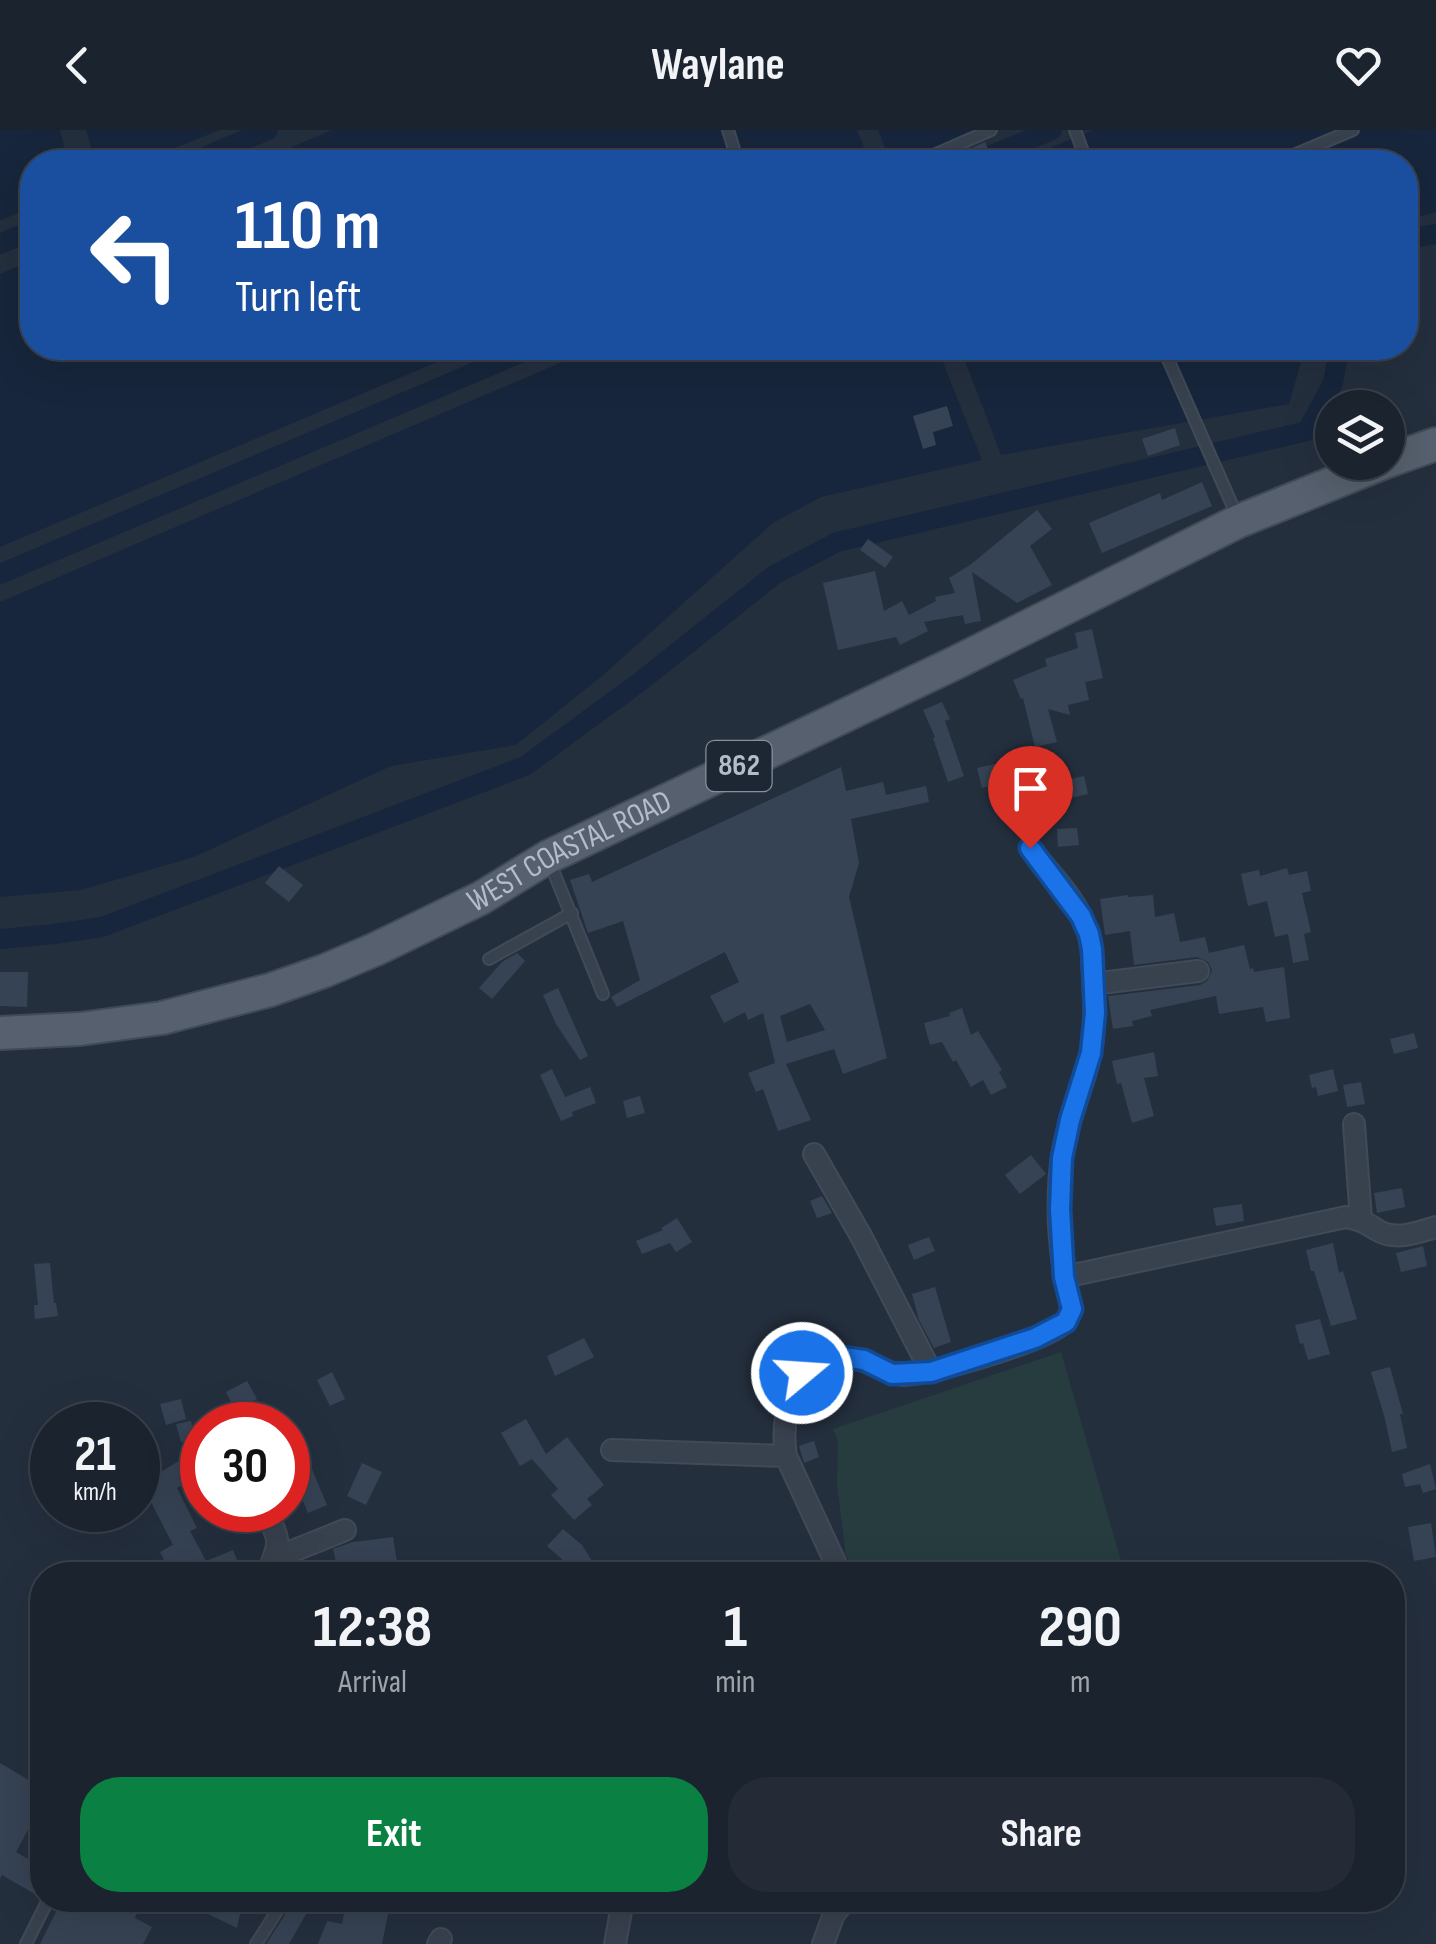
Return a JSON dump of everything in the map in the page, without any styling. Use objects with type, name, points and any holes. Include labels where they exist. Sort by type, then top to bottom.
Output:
[{"type":"main road","name":"WEST COASTAL ROAD","points":[[1405,455],[1436,444]]},
{"type":"main road","name":"WEST COASTAL ROAD","points":[[0,1032],[80,1029],[162,1018],[270,990],[376,949],[481,898],[548,857],[955,664],[1239,521],[1341,480]]},
{"type":"street","points":[[835,1562],[786,1456],[785,1419],[802,1373],[819,1362],[843,1357],[864,1360],[892,1374],[931,1372],[1035,1338],[1066,1322],[1072,1309],[1064,1277],[1062,1158],[1091,1053],[1095,1013],[1092,949],[1081,916],[1030,848]]},
{"type":"street","points":[[1093,984],[1198,971]]},
{"type":"street","points":[[1354,1124],[1361,1219]]},
{"type":"street","points":[[814,1154],[931,1372]]},
{"type":"street","points":[[1064,1277],[1346,1217],[1361,1219],[1381,1232],[1401,1236],[1436,1227]]},
{"type":"street","points":[[612,1450],[786,1456]]},
{"type":"street","points":[[279,1562],[345,1530]]},
{"type":"street","points":[[273,1562],[278,1548],[276,1532]]},
{"type":"street","points":[[615,1944],[621,1912]]},
{"type":"street","points":[[823,1944],[836,1912]]},
{"type":"lane","points":[[945,150],[991,130]]},
{"type":"lane","points":[[1306,150],[1353,130]]},
{"type":"lane","points":[[1168,360],[1239,521]]},
{"type":"lane","points":[[548,857],[603,994]]},
{"type":"lane","points":[[488,960],[572,912]]},
{"type":"lane","points":[[26,1944],[42,1912]]},
{"type":"lane","points":[[256,1944],[276,1912]]},
{"type":"green space","points":[[1061,1352],[1121,1562],[850,1562],[837,1485],[838,1441],[833,1429]]},
{"type":"water","points":[[0,130],[60,130],[65,150],[20,150],[20,212],[0,221]]},
{"type":"water","points":[[86,130],[220,130],[169,150],[92,150]]},
{"type":"water","points":[[332,130],[857,130],[865,150],[285,150]]},
{"type":"water","points":[[878,130],[981,130],[932,150],[886,150]]},
{"type":"water","points":[[1093,130],[1436,130],[1436,212],[1418,217],[1418,150],[1045,150]]},
{"type":"water","points":[[20,265],[20,360],[442,360],[0,547],[0,274]]},
{"type":"water","points":[[567,360],[942,360],[982,460],[821,497],[773,523],[602,676],[516,745],[391,766],[194,857],[81,890],[0,897],[0,602]]},
{"type":"water","points":[[965,360],[1302,360],[1289,404],[1001,455]]},
{"type":"building","points":[[985,142],[988,150],[967,150]]},
{"type":"building","points":[[947,406],[953,426],[933,432],[936,445],[923,449],[913,416]]},
{"type":"building","points":[[1175,428],[1180,445],[1148,456],[1142,439]]},
{"type":"building","points":[[1202,482],[1212,506],[1102,553],[1089,523],[1160,493],[1162,500]]},
{"type":"building","points":[[1037,510],[1052,529],[1030,546],[1052,585],[1017,603],[972,572],[981,621],[965,624],[963,615],[924,622],[928,631],[900,645],[896,637],[838,650],[823,583],[875,571],[884,611],[902,601],[909,615],[936,601],[935,597],[955,593],[949,578]]},
{"type":"building","points":[[868,539],[893,557],[885,568],[860,550]]},
{"type":"building","points":[[1092,629],[1103,678],[1085,682],[1089,700],[1068,705],[1070,715],[1048,709],[1057,742],[1035,747],[1023,698],[1013,680],[1047,666],[1045,659],[1078,648],[1075,633]]},
{"type":"building","points":[[942,702],[964,776],[948,782],[923,710]]},
{"type":"building","points":[[1017,759],[1021,779],[982,788],[977,768]]},
{"type":"building","points":[[841,767],[846,791],[883,782],[886,795],[926,786],[929,802],[851,819],[859,863],[849,897],[887,1058],[843,1074],[834,1049],[786,1064],[811,1120],[778,1131],[763,1089],[756,1092],[748,1073],[775,1063],[763,1013],[748,1020],[745,1012],[724,1023],[710,996],[739,982],[725,952],[617,1007],[611,997],[640,980],[623,921],[588,933],[570,880],[589,874],[592,882]],"holes":[[[810,1004],[825,1030],[787,1042],[780,1016]]]},
{"type":"building","points":[[1084,776],[1088,794],[1062,800],[1058,782]]},
{"type":"building","points":[[1077,828],[1079,845],[1058,847],[1057,829]]},
{"type":"building","points":[[279,866],[303,885],[289,902],[265,883]]},
{"type":"building","points":[[1287,868],[1289,875],[1307,871],[1311,891],[1302,893],[1311,932],[1304,934],[1309,960],[1293,963],[1288,934],[1275,937],[1267,901],[1248,906],[1241,874],[1259,870],[1260,876]]},
{"type":"building","points":[[1153,895],[1155,917],[1174,913],[1180,942],[1205,937],[1209,953],[1244,945],[1254,972],[1284,967],[1290,1018],[1266,1022],[1263,1007],[1219,1014],[1216,996],[1150,1010],[1152,1016],[1132,1021],[1133,1026],[1113,1029],[1108,996],[1200,985],[1212,970],[1208,962],[1197,957],[1134,965],[1130,931],[1105,935],[1100,899]]},
{"type":"building","points":[[517,953],[525,961],[492,999],[479,988],[502,962]]},
{"type":"building","points":[[0,972],[28,972],[27,1007],[0,1006]]},
{"type":"building","points":[[558,988],[588,1056],[580,1060],[556,1024],[543,995]]},
{"type":"building","points":[[962,1008],[971,1035],[978,1031],[1002,1070],[999,1072],[1007,1087],[991,1095],[983,1080],[971,1087],[942,1042],[930,1045],[924,1023],[950,1016],[949,1013]]},
{"type":"building","points":[[1414,1033],[1418,1048],[1394,1054],[1390,1039]]},
{"type":"building","points":[[1154,1052],[1158,1076],[1144,1078],[1154,1116],[1132,1123],[1112,1061]]},
{"type":"building","points":[[552,1069],[565,1097],[590,1087],[596,1103],[561,1121],[540,1075]]},
{"type":"building","points":[[1333,1069],[1338,1091],[1318,1096],[1309,1075]]},
{"type":"building","points":[[1361,1082],[1365,1104],[1347,1107],[1343,1085]]},
{"type":"building","points":[[640,1096],[645,1113],[627,1118],[623,1101]]},
{"type":"building","points":[[1031,1155],[1046,1174],[1020,1194],[1005,1175]]},
{"type":"building","points":[[1402,1188],[1405,1207],[1377,1213],[1374,1193]]},
{"type":"building","points":[[822,1196],[832,1213],[817,1218],[810,1201]]},
{"type":"building","points":[[1242,1204],[1244,1221],[1216,1226],[1213,1208]]},
{"type":"building","points":[[677,1218],[692,1242],[676,1252],[670,1243],[642,1254],[636,1241],[663,1230]]},
{"type":"building","points":[[929,1237],[935,1251],[914,1260],[908,1245]]},
{"type":"building","points":[[1333,1243],[1339,1273],[1343,1271],[1357,1319],[1331,1326],[1306,1250]]},
{"type":"building","points":[[1423,1246],[1427,1266],[1401,1272],[1396,1253]]},
{"type":"building","points":[[50,1263],[58,1316],[35,1319],[34,1305],[38,1305],[34,1264]]},
{"type":"building","points":[[935,1287],[951,1342],[934,1348],[919,1320],[912,1294]]},
{"type":"building","points":[[1320,1319],[1330,1354],[1308,1360],[1295,1325]]},
{"type":"building","points":[[584,1338],[594,1357],[555,1376],[547,1356]]},
{"type":"building","points":[[1390,1367],[1403,1414],[1407,1448],[1392,1452],[1371,1372]]},
{"type":"building","points":[[332,1372],[345,1399],[330,1406],[317,1380]]},
{"type":"building","points":[[247,1381],[257,1399],[231,1402],[226,1392]]},
{"type":"building","points":[[181,1399],[180,1421],[166,1425],[160,1404]]},
{"type":"building","points":[[526,1419],[546,1454],[567,1437],[604,1485],[587,1499],[592,1505],[574,1520],[551,1495],[558,1489],[532,1459],[520,1466],[501,1433]]},
{"type":"building","points":[[814,1441],[819,1457],[804,1463],[799,1446]]},
{"type":"building","points":[[180,1460],[180,1532],[191,1532],[206,1561],[233,1550],[238,1562],[165,1562],[160,1552],[173,1545],[160,1520],[160,1472]]},
{"type":"building","points":[[362,1463],[382,1472],[366,1505],[347,1496]]},
{"type":"building","points":[[1430,1464],[1436,1489],[1423,1493],[1420,1484],[1405,1487],[1402,1474]]},
{"type":"building","points":[[310,1467],[311,1467],[327,1505],[310,1512]]},
{"type":"building","points":[[1431,1523],[1436,1557],[1414,1561],[1408,1527]]},
{"type":"building","points":[[563,1529],[582,1545],[592,1561],[565,1562],[547,1546]]},
{"type":"building","points":[[393,1537],[397,1562],[336,1562],[333,1549]]},
{"type":"building","points":[[0,1763],[30,1781],[30,1826],[16,1852],[30,1860],[30,1891],[2,1875],[0,1879]]},
{"type":"building","points":[[56,1912],[137,1912],[135,1918],[152,1927],[143,1944],[40,1944]]},
{"type":"building","points":[[204,1912],[240,1912],[237,1928]]},
{"type":"building","points":[[307,1912],[289,1944],[266,1944],[286,1913]]},
{"type":"building","points":[[344,1912],[389,1912],[382,1944],[318,1944],[327,1921],[342,1924]]},
{"type":"waterway","points":[[220,150],[268,130]]},
{"type":"waterway","points":[[1004,150],[1052,130]]},
{"type":"waterway","points":[[1418,237],[1436,234]]},
{"type":"waterway","points":[[0,244],[20,235]]},
{"type":"waterway","points":[[0,574],[504,360]]},
{"type":"waterway","points":[[0,939],[102,927],[525,766],[641,681],[774,575],[837,542],[1307,431],[1333,383],[1337,360]]},
{"type":"route","points":[[802,1373],[819,1362],[843,1357],[864,1360],[892,1374],[931,1372],[1035,1338],[1066,1322],[1072,1309],[1064,1277],[1062,1158],[1091,1053],[1095,1013],[1092,949],[1089,934],[1070,898],[1030,848]]}]
